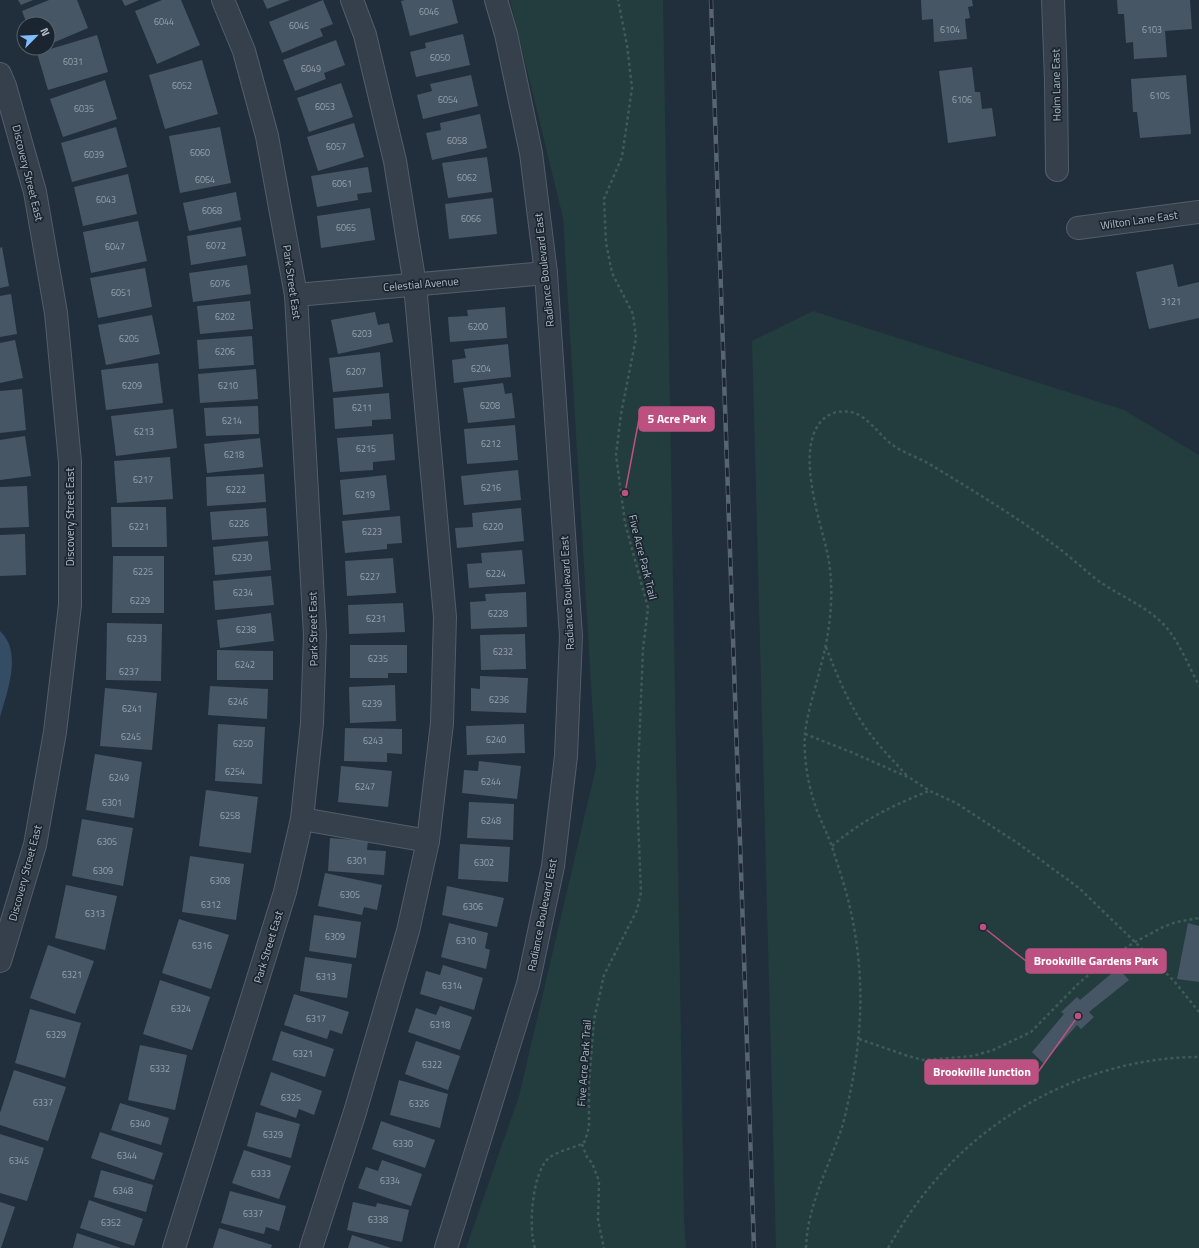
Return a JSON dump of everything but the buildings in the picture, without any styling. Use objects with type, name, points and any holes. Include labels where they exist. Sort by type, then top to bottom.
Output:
[{"type":"street","name":"Park Street East","points":[[174,1248],[285,892],[302,819],[312,724],[315,635],[296,295],[267,136],[244,51],[223,0]]},
{"type":"street","points":[[311,1248],[355,1112],[404,946],[428,841],[442,723],[445,617],[416,285],[395,161],[364,35],[352,0]]},
{"type":"street","name":"Radiance Boulevard East","points":[[446,1248],[528,984],[553,866],[566,756],[571,636],[546,273],[531,153],[506,34],[496,0]]},
{"type":"street","name":"Holm Lane East","points":[[1053,0],[1057,170]]},
{"type":"street","name":"Discovery Street East","points":[[0,74],[5,86],[35,192],[56,313],[70,462],[70,604],[55,732],[35,845],[0,960]]},
{"type":"street","name":"Wilton Lane East","points":[[1078,228],[1199,212]]},
{"type":"street","name":"Celestial Avenue","points":[[296,295],[546,273]]},
{"type":"street","points":[[302,819],[428,841]]},
{"type":"path","name":"Five Acre Park Trail","points":[[582,1144],[585,1141],[589,1127],[589,1083],[594,1020],[604,975],[637,910],[641,892],[637,796],[643,649],[648,608],[625,523],[616,455],[621,414],[636,338],[633,314],[612,273],[606,243],[604,199],[622,157],[632,88],[627,45],[618,0]]},
{"type":"path","points":[[806,1248],[811,1211],[842,1129],[852,1086],[859,1039],[860,994],[856,946],[850,908],[832,846],[817,811],[810,785],[806,759],[805,734],[826,648],[830,625],[831,594],[829,560],[811,490],[810,452],[814,433],[824,418],[836,412],[848,411],[858,415],[870,423],[882,437],[894,447],[922,460],[1024,524],[1056,546],[1100,581],[1146,610],[1167,628],[1184,655],[1199,686]]},
{"type":"path","points":[[826,648],[845,692],[863,723],[875,740],[910,778]]},
{"type":"path","points":[[805,734],[910,778],[930,791],[956,803],[1019,844],[1079,888],[1174,981],[1199,1012]]},
{"type":"path","points":[[832,846],[845,834],[860,824],[916,796],[930,791]]},
{"type":"path","points":[[859,1039],[923,1060],[973,1056],[993,1050],[1031,1032],[1074,989],[1106,960],[1135,942],[1176,922],[1199,918]]},
{"type":"path","points":[[888,1248],[906,1217],[929,1187],[958,1156],[990,1129],[1022,1107],[1072,1083],[1122,1067],[1159,1060],[1199,1057]]},
{"type":"path","points":[[535,1248],[532,1241],[532,1200],[542,1166],[550,1158],[582,1144],[599,1181],[598,1220],[604,1248]]},
{"type":"green space","points":[[510,0],[663,0],[684,1216],[686,1248],[466,1248],[519,1096],[596,767],[563,218]]},
{"type":"green space","points":[[813,311],[1124,410],[1199,455],[1199,1248],[776,1248],[752,341]]},
{"type":"water","points":[[0,631],[7,640],[11,650],[12,661],[9,684],[0,717]]},
{"type":"railway","points":[[711,0],[754,1248]]},
{"type":"place","name":"5 Acre Park","points":[[625,493]]},
{"type":"place","name":"Brookville Gardens Park","points":[[983,927]]},
{"type":"place","name":"Brookville Junction","points":[[1078,1016]]}]
